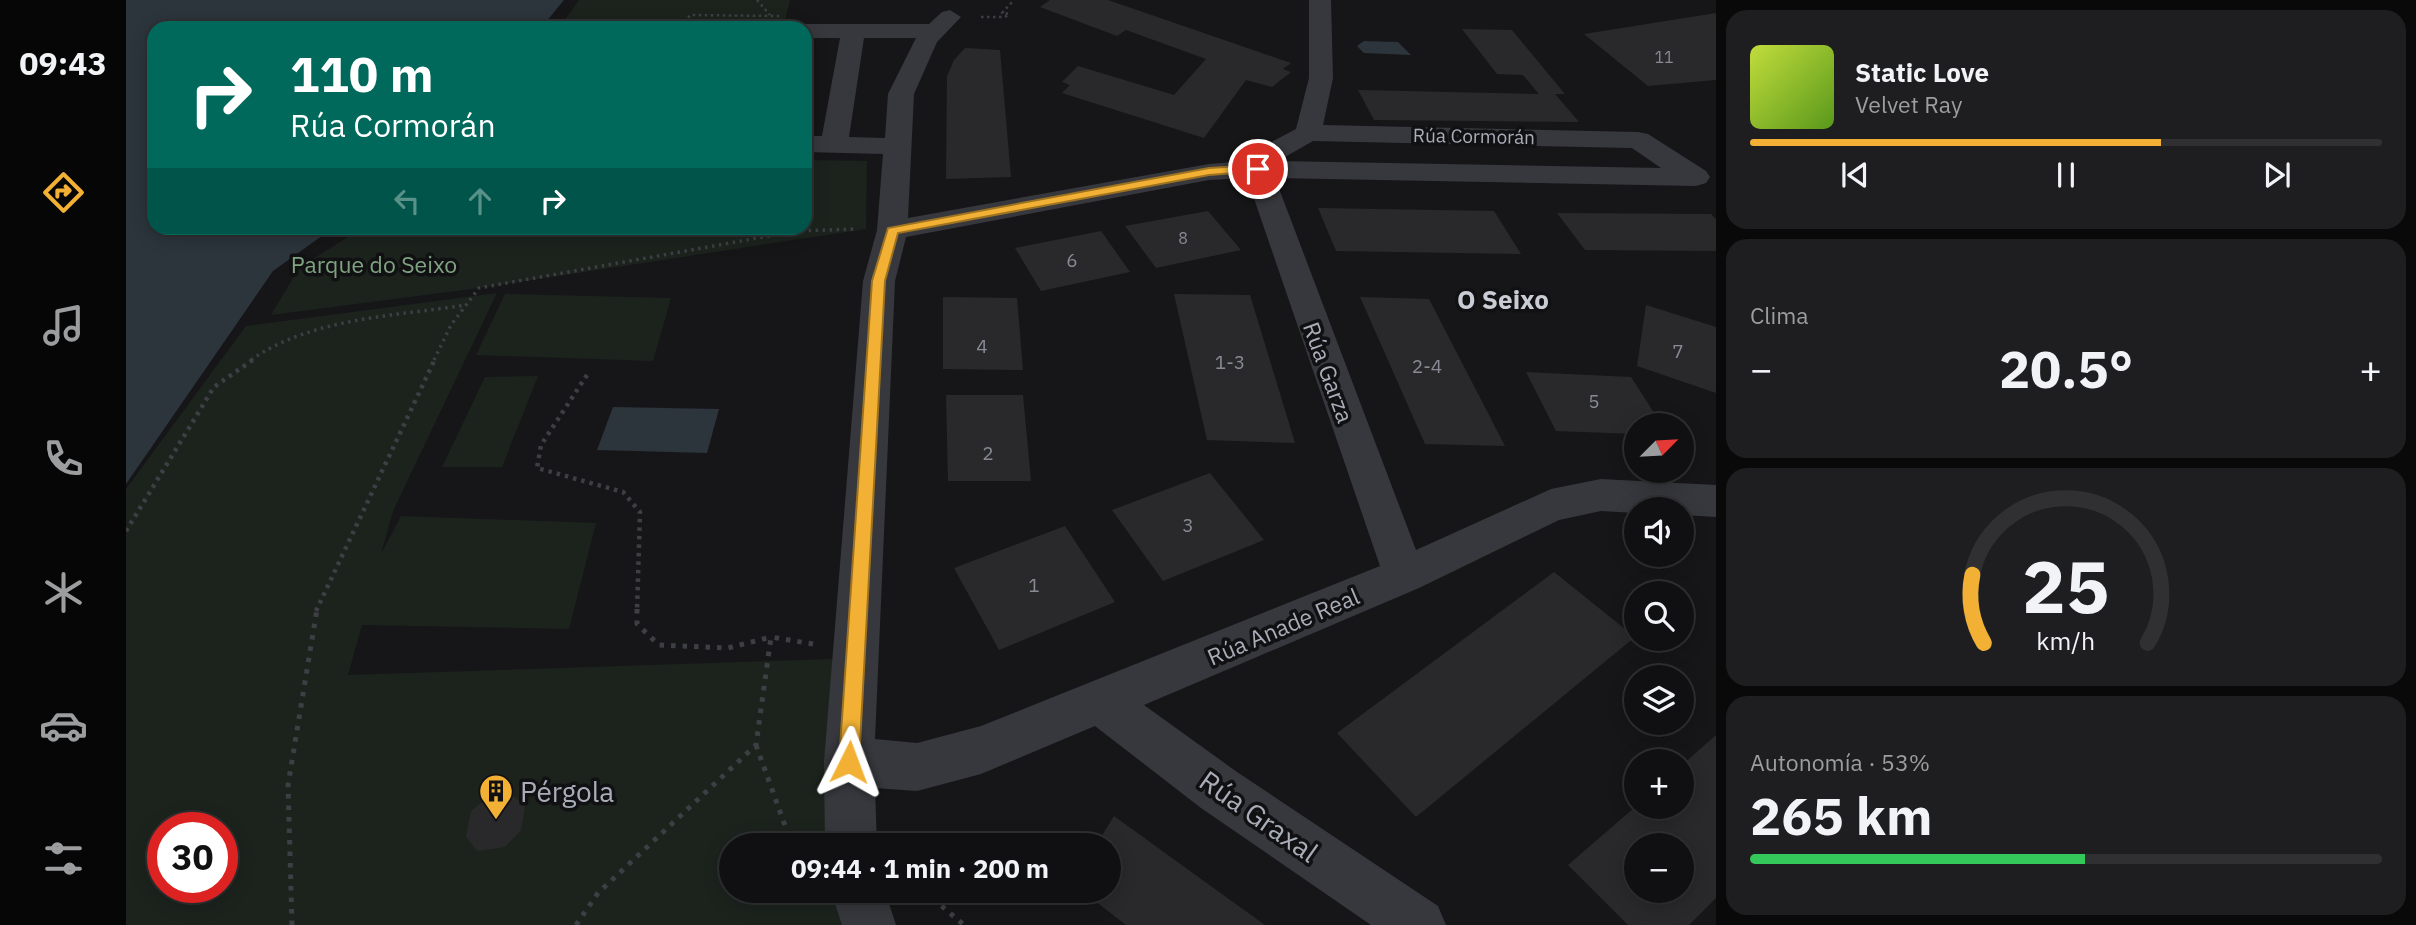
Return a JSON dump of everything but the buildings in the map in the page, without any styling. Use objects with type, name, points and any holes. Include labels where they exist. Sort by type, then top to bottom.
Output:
[{"type":"street","points":[[1258,169],[1261,159],[1308,133],[1321,78],[1318,22],[1320,0]]},
{"type":"street","points":[[812,31],[853,31],[943,24],[927,39],[901,94],[892,230],[879,281],[849,762],[851,833]]},
{"type":"street","points":[[834,145],[853,31]]},
{"type":"street","name":"Rúa Cormorán","points":[[1308,133],[1638,140],[1704,178]]},
{"type":"street","points":[[812,144],[899,146]]},
{"type":"street","name":"Rúa Cormorán","points":[[892,230],[1209,172],[1258,169],[1704,178]]},
{"type":"street","name":"Rúa Garza","points":[[1258,169],[1404,575]]},
{"type":"street","name":"Rúa Anade Real","points":[[849,762],[917,766],[947,760],[1102,702],[1404,575],[1551,505],[1601,495],[1716,501]]},
{"type":"street","name":"Rúa Graxal","points":[[1102,702],[1219,790],[1419,925]]},
{"type":"street","points":[[862,903],[869,925]]},
{"type":"path","points":[[757,0],[770,16]]},
{"type":"path","points":[[1002,13],[1014,0]]},
{"type":"path","points":[[812,231],[892,230]]},
{"type":"path","points":[[292,925],[288,785],[317,607],[451,325],[480,288],[775,235]]},
{"type":"path","points":[[126,531],[214,387],[273,345],[345,324],[466,305]]},
{"type":"path","points":[[587,375],[541,445],[537,468],[572,480],[623,492],[640,512],[637,624],[659,645],[728,648],[771,637],[855,651]]},
{"type":"path","points":[[771,637],[756,745],[789,833]]},
{"type":"path","points":[[576,925],[598,893],[756,745]]},
{"type":"path","points":[[938,903],[964,925]]},
{"type":"green space","points":[[579,0],[790,0],[785,21],[564,21]]},
{"type":"green space","name":"Parque do Seixo","points":[[812,160],[867,161],[866,229],[479,288],[271,315],[299,268],[351,235],[812,235]]},
{"type":"green space","points":[[497,293],[393,511],[381,554],[401,516],[596,523],[569,629],[362,625],[348,675],[833,659],[829,833],[719,833],[719,903],[838,903],[844,925],[126,925],[126,489],[246,326]]},
{"type":"green space","points":[[505,294],[671,298],[653,361],[476,355]]},
{"type":"green space","points":[[538,376],[502,467],[442,467],[485,377]]},
{"type":"shaded area","points":[[126,0],[564,0],[547,21],[147,21],[147,235],[323,235],[273,271],[126,484]]},
{"type":"shaded area","points":[[1364,41],[1398,42],[1411,55],[1364,53],[1357,46]]},
{"type":"shaded area","points":[[613,407],[719,409],[707,453],[597,450]]},
{"type":"place","name":"Pérgola","points":[[496,821]]},
{"type":"district","name":"O Seixo","points":[[1503,299]]},
{"type":"route","points":[[849,762],[879,281],[892,230],[1209,172],[1258,169]]}]
